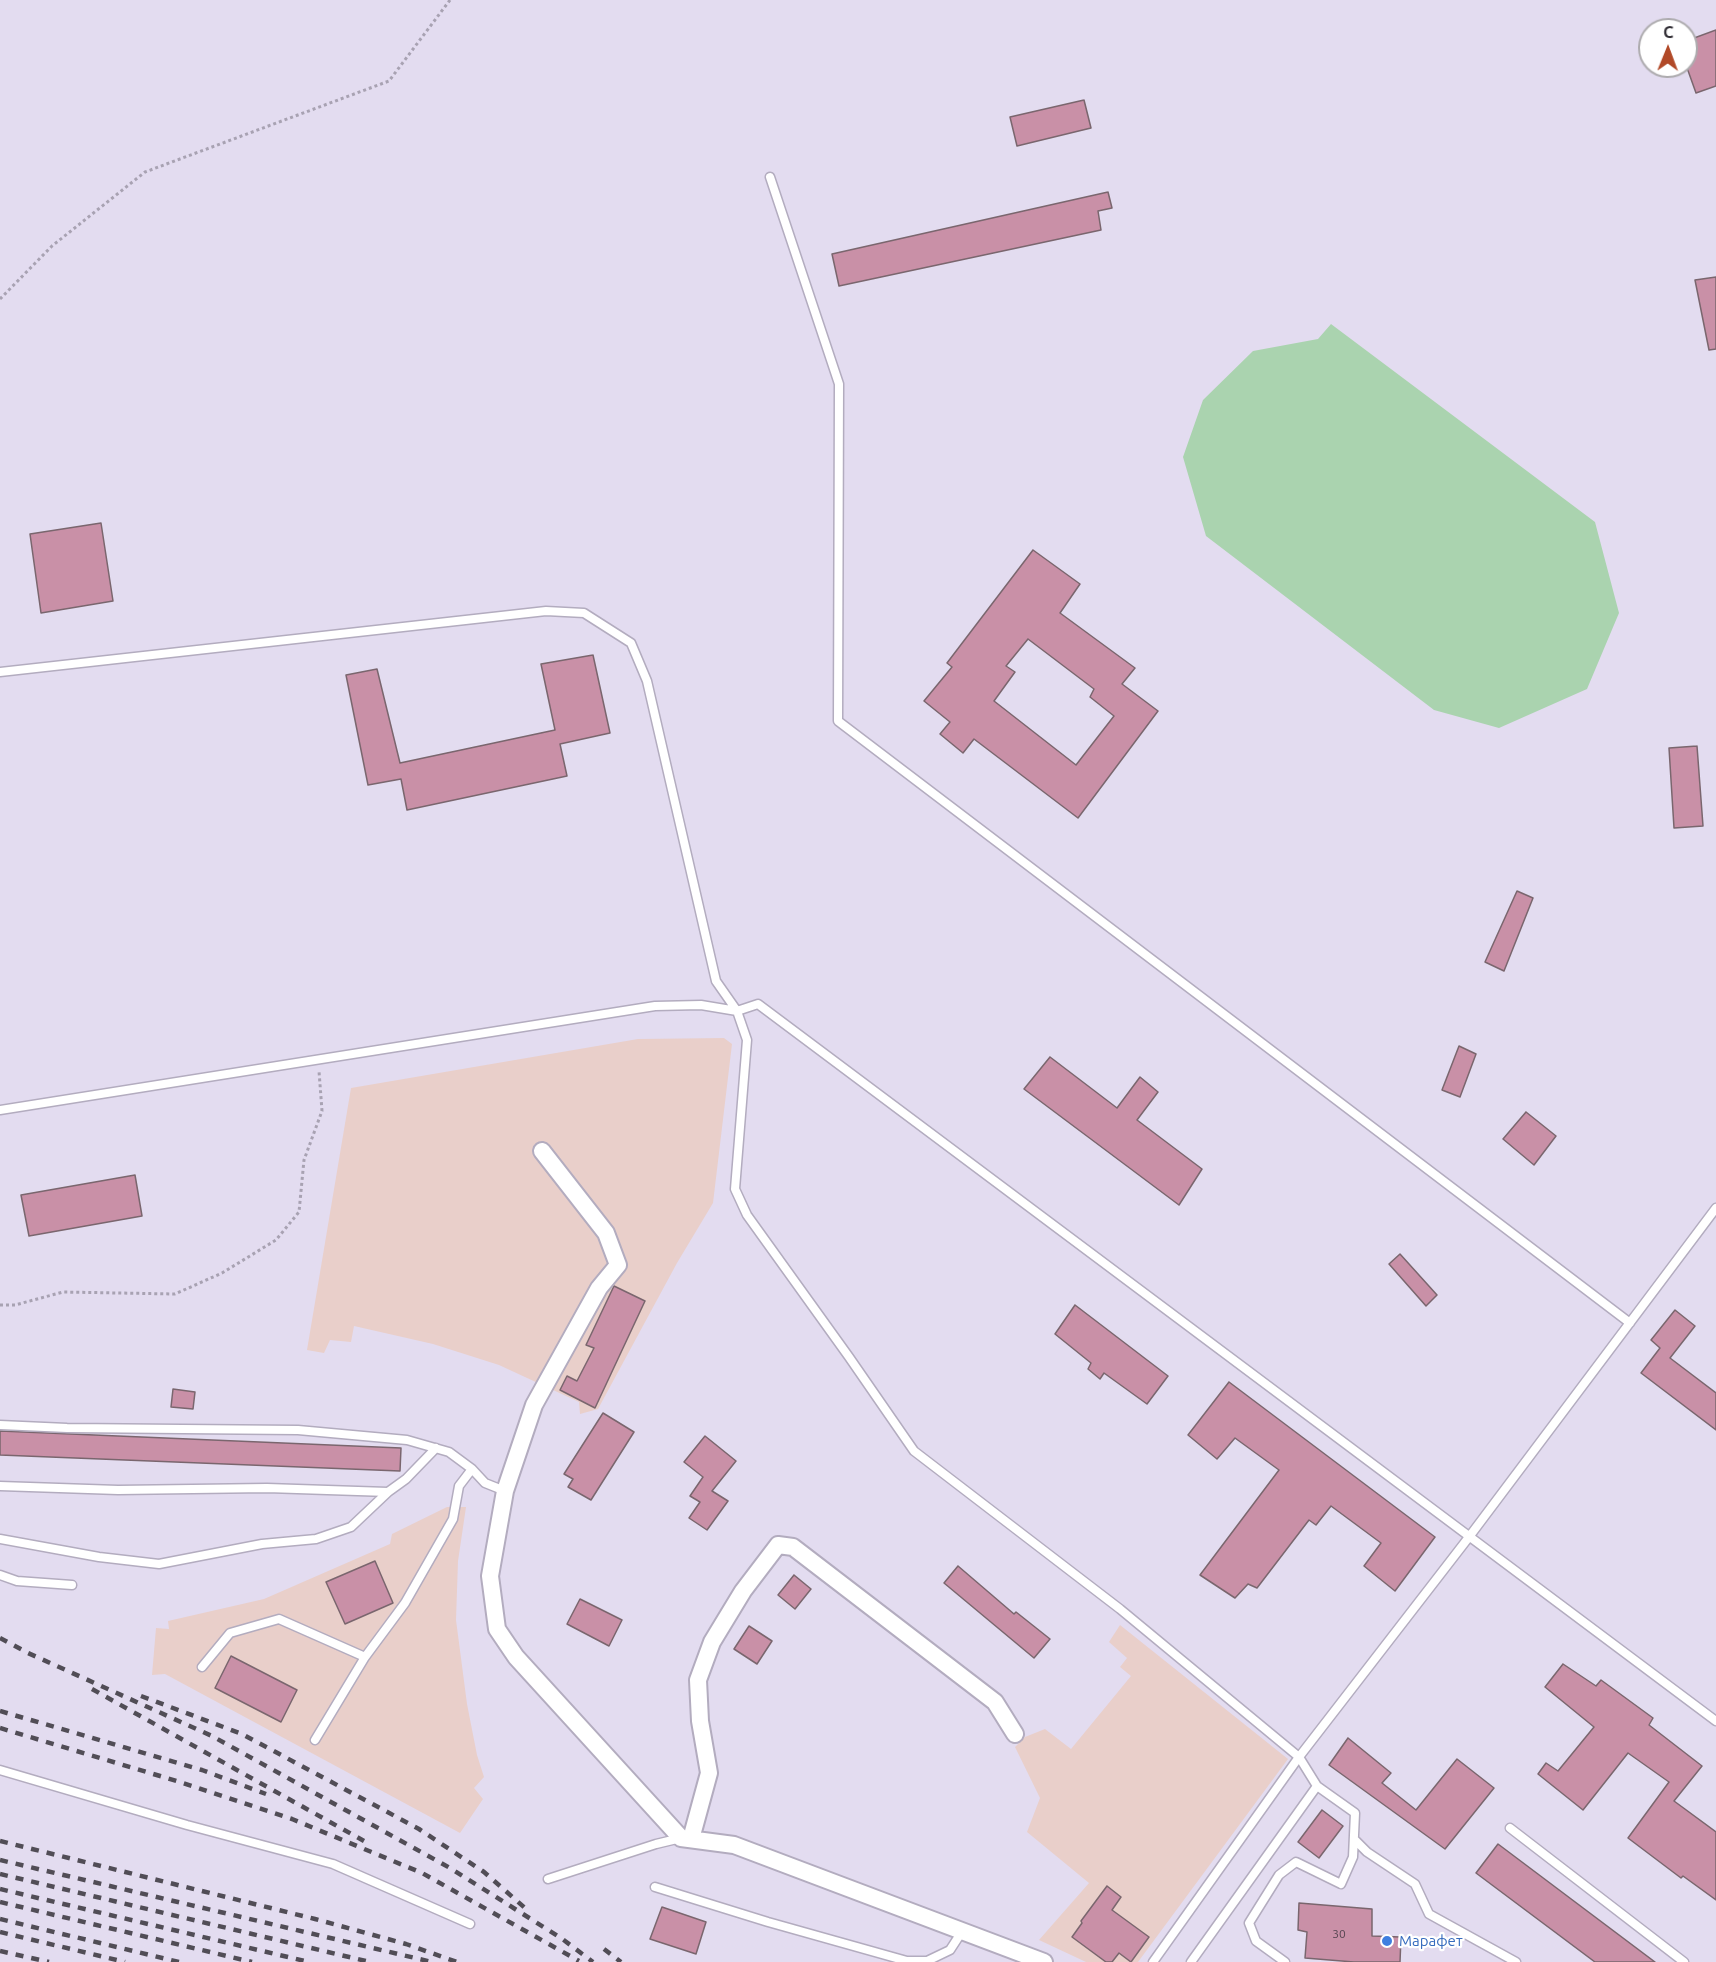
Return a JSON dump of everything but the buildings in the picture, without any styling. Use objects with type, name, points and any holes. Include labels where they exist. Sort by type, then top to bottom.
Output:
[{"type":"street","points":[[542,1151],[606,1233],[618,1265],[599,1288],[534,1406],[505,1491],[490,1576],[497,1629],[516,1657],[686,1838],[734,1845],[1044,1962]]},
{"type":"street","points":[[686,1838],[709,1773],[700,1721],[698,1680],[712,1642],[743,1591],[778,1545],[793,1547],[994,1702],[1016,1734]]},
{"type":"lane","points":[[770,177],[839,384],[838,721],[1630,1323]]},
{"type":"lane","points":[[0,672],[546,611],[584,613],[631,643],[647,681],[716,981],[737,1011],[747,1040],[735,1189],[747,1215],[914,1450],[1120,1609],[1299,1757],[1317,1786],[1355,1813],[1353,1857],[1341,1884],[1296,1862],[1279,1875],[1249,1923],[1256,1941],[1285,1962]]},
{"type":"lane","points":[[0,1110],[655,1006],[701,1005],[737,1011],[758,1004],[1716,1721]]},
{"type":"lane","points":[[1153,1962],[1299,1757],[1469,1537],[1716,1208]]},
{"type":"lane","points":[[0,1425],[66,1428],[298,1430],[407,1440],[449,1452],[472,1468],[485,1483],[505,1491]]},
{"type":"lane","points":[[0,1539],[99,1557],[159,1564],[262,1544],[316,1539],[351,1527],[388,1492],[406,1479],[436,1448]]},
{"type":"lane","points":[[315,1740],[365,1657],[405,1603],[448,1529],[453,1519],[459,1486],[472,1468]]},
{"type":"lane","points":[[0,1486],[118,1490],[267,1488],[388,1492]]},
{"type":"lane","points":[[0,1575],[17,1581],[72,1586]]},
{"type":"lane","points":[[201,1667],[230,1634],[279,1619],[365,1657]]},
{"type":"lane","points":[[0,1770],[187,1825],[333,1864],[470,1924]]},
{"type":"lane","points":[[1191,1962],[1317,1786]]},
{"type":"lane","points":[[1510,1828],[1684,1962]]},
{"type":"lane","points":[[548,1879],[656,1844],[686,1838]]},
{"type":"lane","points":[[1354,1839],[1366,1852],[1415,1884],[1429,1914],[1516,1962]]},
{"type":"lane","points":[[655,1887],[907,1961],[927,1961],[950,1950],[963,1930]]},
{"type":"path","points":[[0,299],[52,246],[146,172],[389,81],[450,0]]},
{"type":"path","points":[[0,1305],[15,1305],[63,1292],[175,1294],[222,1273],[276,1240],[299,1212],[304,1160],[322,1111],[318,1060]]},
{"type":"shaded area","points":[[724,1038],[732,1044],[713,1203],[677,1263],[598,1409],[580,1414],[579,1402],[499,1365],[433,1344],[354,1326],[351,1342],[330,1340],[324,1353],[307,1350],[351,1088],[638,1039]]},
{"type":"shaded area","points":[[447,1507],[466,1507],[458,1561],[456,1620],[467,1704],[477,1755],[484,1777],[474,1788],[483,1799],[460,1833],[165,1674],[152,1675],[156,1628],[169,1629],[168,1621],[264,1599],[390,1544],[392,1534]]},
{"type":"shaded area","points":[[1120,1625],[1288,1759],[1138,1962],[1086,1962],[1039,1940],[1089,1883],[1027,1832],[1040,1798],[1015,1747],[1025,1737],[1045,1729],[1071,1749],[1131,1676],[1120,1667],[1127,1658],[1109,1642]]},
{"type":"green space","points":[[1331,324],[1595,522],[1619,613],[1587,689],[1499,728],[1434,710],[1206,536],[1183,457],[1203,400],[1253,351],[1318,339]]},
{"type":"railway","points":[[0,1638],[28,1653],[212,1736],[450,1868],[561,1938],[593,1962]]},
{"type":"railway","points":[[92,1689],[364,1841]]},
{"type":"railway","points":[[141,1696],[242,1734],[419,1829],[484,1872],[525,1908]]},
{"type":"railway","points":[[0,1711],[202,1770],[266,1794]]},
{"type":"railway","points":[[0,1728],[180,1782],[292,1819],[422,1873],[579,1961]]},
{"type":"railway","points":[[0,1841],[315,1919],[406,1944],[457,1962]]},
{"type":"railway","points":[[0,1860],[432,1962]]},
{"type":"railway","points":[[0,1874],[370,1962]]},
{"type":"railway","points":[[0,1889],[309,1962]]},
{"type":"railway","points":[[0,1902],[252,1962]]},
{"type":"railway","points":[[0,1919],[179,1962]]},
{"type":"railway","points":[[0,1932],[125,1962]]},
{"type":"railway","points":[[604,1949],[621,1962]]},
{"type":"railway","points":[[0,1951],[49,1962]]},
{"type":"place","name":"Марафет","points":[[1387,1941]]}]
